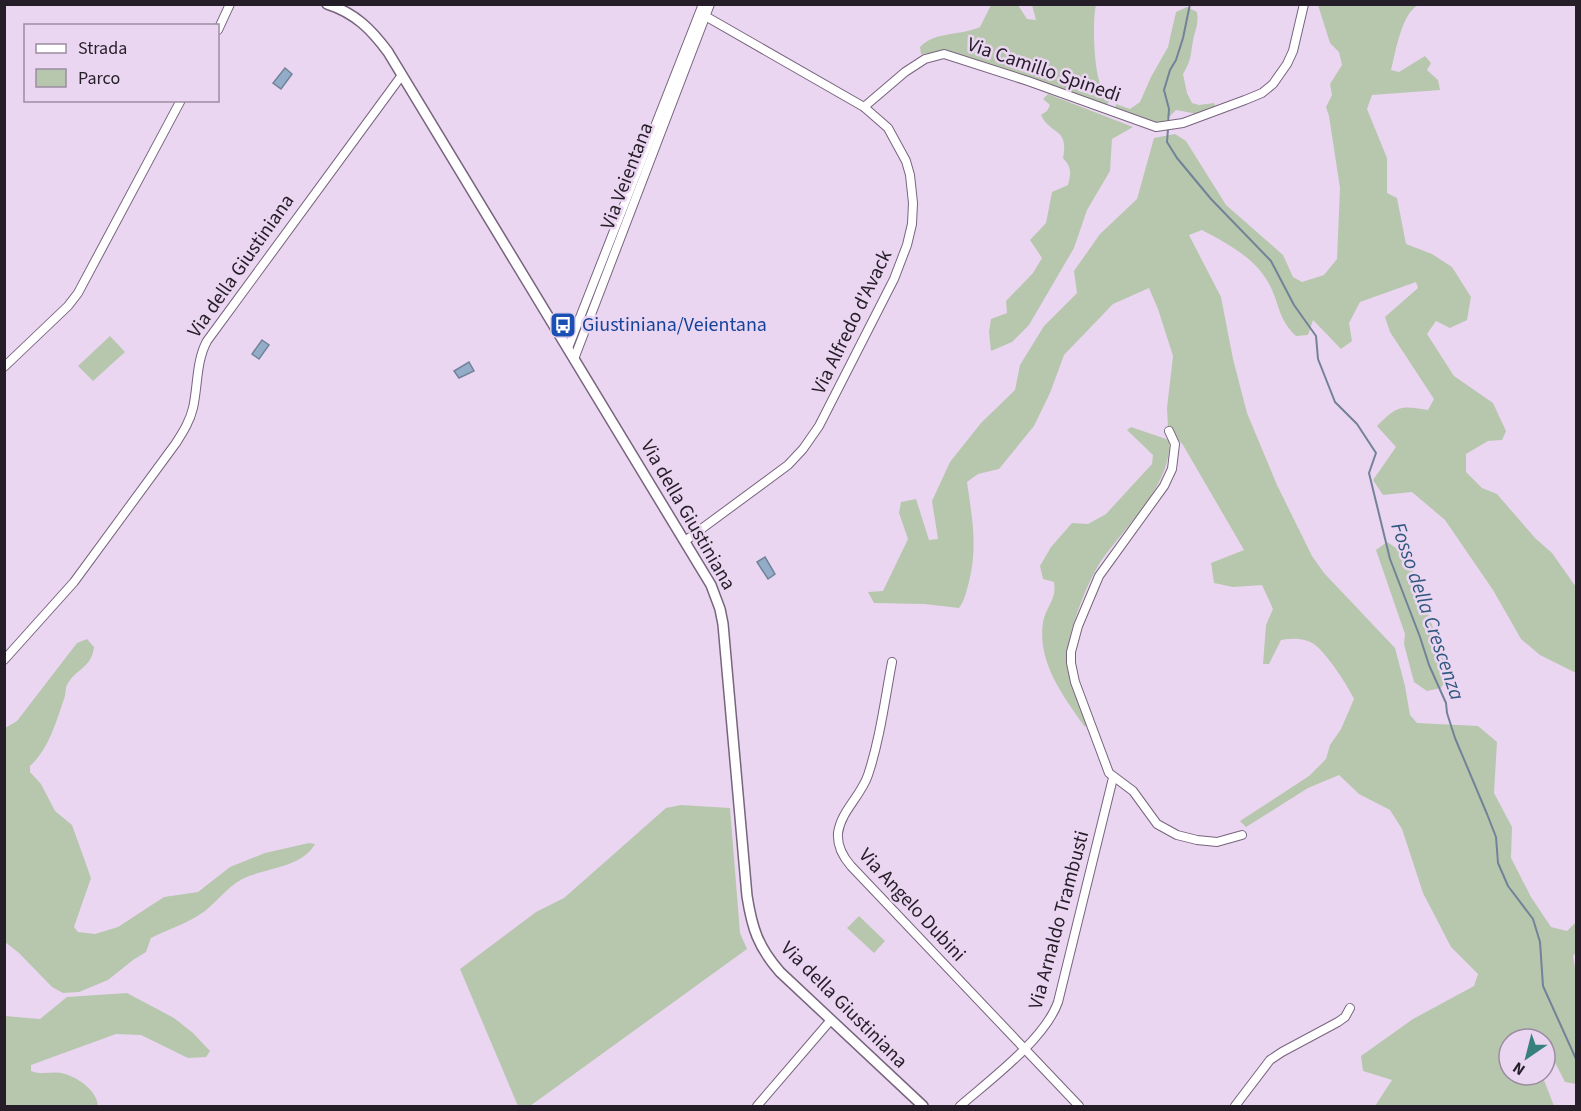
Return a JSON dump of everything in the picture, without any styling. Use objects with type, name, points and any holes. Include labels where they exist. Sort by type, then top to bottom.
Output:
[{"type":"street","points":[[219,28],[230,4]]},
{"type":"street","name":"Via della Giustiniana","points":[[327,4],[344,10],[364,23],[388,52],[711,585],[722,616],[747,896],[754,931],[762,950],[830,1021],[923,1107]]},
{"type":"street","name":"Via Veientana","points":[[568,348],[703,11],[710,4]]},
{"type":"street","name":"Via Camillo Spinedi","points":[[864,107],[904,72],[934,55],[944,54],[1028,81],[1156,128],[1183,123],[1262,93],[1273,84],[1293,51],[1304,4]]},
{"type":"street","name":"Via Veientana","points":[[574,359],[703,11]]},
{"type":"street","name":"Via Alfredo d'Avack","points":[[685,541],[777,474],[803,449],[819,426],[901,262],[913,216],[910,175],[906,161],[894,137],[881,122],[864,107],[703,11]]},
{"type":"street","name":"Via della Giustiniana","points":[[4,660],[74,582],[176,443],[192,411],[202,352],[207,341],[402,75]]},
{"type":"street","points":[[4,367],[68,306],[78,293],[180,102]]},
{"type":"street","points":[[1169,431],[1175,444],[1175,456],[1168,479],[1099,576],[1078,626],[1071,652],[1071,663],[1075,682],[1108,772],[1133,791],[1157,824],[1186,838],[1208,842],[1225,841],[1242,835]]},
{"type":"street","name":"Via Angelo Dubini","points":[[892,662],[868,775],[841,823],[838,836],[840,849],[851,867],[1079,1107]]},
{"type":"street","name":"Via Arnaldo Trambusti","points":[[960,1107],[1025,1048],[1050,1020],[1058,1002],[1113,778]]},
{"type":"street","points":[[1235,1107],[1270,1060],[1338,1022],[1345,1017],[1350,1008]]},
{"type":"street","points":[[757,1107],[830,1021]]},
{"type":"green space","points":[[991,5],[1018,5],[1027,19],[1036,20],[1032,5],[1096,5],[1094,47],[1099,81],[1110,100],[1106,106],[944,53],[921,54],[920,47],[933,38],[980,27]]},
{"type":"green space","points":[[1318,5],[1418,5],[1403,25],[1391,70],[1399,72],[1425,56],[1431,63],[1427,70],[1438,80],[1440,90],[1372,95],[1367,109],[1387,158],[1387,193],[1397,198],[1406,244],[1432,254],[1452,267],[1471,297],[1467,320],[1450,328],[1436,321],[1427,334],[1454,376],[1493,403],[1506,431],[1502,440],[1488,441],[1466,454],[1466,472],[1482,488],[1497,494],[1535,538],[1552,553],[1576,587],[1576,673],[1540,655],[1521,639],[1493,590],[1445,520],[1412,492],[1383,495],[1373,480],[1396,447],[1377,426],[1389,414],[1400,409],[1428,410],[1434,399],[1390,332],[1385,317],[1418,288],[1416,282],[1360,302],[1349,323],[1352,341],[1341,349],[1313,320],[1308,335],[1296,336],[1285,323],[1268,282],[1255,265],[1239,252],[1202,230],[1189,235],[1221,297],[1233,359],[1247,413],[1277,485],[1312,556],[1324,573],[1395,648],[1410,715],[1417,723],[1478,726],[1497,742],[1494,793],[1512,827],[1511,858],[1531,897],[1551,927],[1567,931],[1576,922],[1576,952],[1573,956],[1576,974],[1576,1084],[1565,1082],[1557,1066],[1557,1027],[1497,1027],[1497,1087],[1547,1087],[1554,1106],[1375,1106],[1392,1080],[1363,1071],[1361,1056],[1413,1019],[1474,986],[1478,974],[1451,947],[1423,893],[1402,829],[1390,810],[1359,794],[1339,775],[1308,788],[1246,827],[1240,821],[1309,776],[1326,759],[1330,745],[1341,729],[1354,699],[1331,662],[1310,642],[1298,639],[1281,640],[1269,664],[1263,664],[1266,625],[1273,609],[1262,585],[1233,587],[1214,583],[1211,563],[1244,550],[1183,445],[1168,428],[1167,408],[1173,356],[1149,288],[1113,304],[1064,355],[1050,393],[1034,426],[999,469],[978,474],[967,482],[973,532],[973,556],[969,582],[959,608],[924,604],[874,603],[868,592],[883,591],[908,539],[899,513],[901,502],[916,499],[929,540],[938,539],[932,501],[950,462],[981,423],[1015,390],[1020,365],[1044,326],[1077,293],[1074,271],[1100,234],[1137,199],[1154,138],[1175,134],[1186,141],[1226,205],[1283,255],[1293,277],[1302,282],[1324,275],[1337,259],[1340,188],[1326,107],[1332,95],[1330,84],[1342,65],[1339,52],[1330,43]]},
{"type":"green space","points":[[1187,7],[1197,12],[1198,20],[1190,58],[1183,74],[1187,93],[1192,103],[1199,105],[1214,103],[1216,108],[1197,114],[1176,110],[1162,124],[1152,123],[1115,110],[1116,104],[1130,109],[1140,102],[1168,47],[1176,12]]},
{"type":"green space","points":[[1048,94],[1133,127],[1112,139],[1110,171],[1087,210],[1074,248],[1029,325],[1012,342],[991,351],[989,332],[991,319],[1007,313],[1006,301],[1033,273],[1042,258],[1030,240],[1046,223],[1052,192],[1068,185],[1069,181],[1069,168],[1063,158],[1064,141],[1041,115],[1050,105],[1043,99]]},
{"type":"green space","points":[[110,336],[125,352],[93,381],[78,366]]},
{"type":"green space","points":[[1131,427],[1169,440],[1168,456],[1164,472],[1156,487],[1097,567],[1074,623],[1067,662],[1072,684],[1088,722],[1085,727],[1060,691],[1044,651],[1043,622],[1055,588],[1054,582],[1043,579],[1040,566],[1051,547],[1072,523],[1088,524],[1106,514],[1152,464],[1153,455],[1127,430]]},
{"type":"green space","points":[[1387,542],[1404,553],[1414,573],[1449,674],[1441,688],[1427,691],[1414,682],[1404,644],[1405,634],[1376,550]]},
{"type":"green space","points":[[87,639],[94,647],[93,654],[87,664],[74,675],[67,685],[51,735],[42,752],[30,766],[30,772],[41,784],[55,811],[72,825],[91,878],[74,927],[78,932],[95,934],[118,927],[164,897],[198,892],[230,867],[265,853],[309,843],[315,844],[303,857],[294,862],[242,879],[199,915],[151,938],[146,952],[108,980],[79,992],[63,993],[52,987],[5,942],[5,728],[17,721],[77,643]]},
{"type":"green space","points":[[681,805],[730,808],[740,933],[747,949],[530,1106],[518,1106],[460,969],[536,912],[564,898],[666,808]]},
{"type":"green space","points":[[859,916],[885,941],[874,953],[847,928]]},
{"type":"green space","points":[[127,993],[174,1018],[193,1033],[210,1051],[206,1057],[188,1058],[141,1035],[116,1034],[31,1065],[31,1071],[61,1073],[76,1079],[91,1090],[98,1106],[5,1106],[5,1016],[40,1019],[67,997]]},
{"type":"water","points":[[285,68],[292,74],[281,89],[273,83]]},
{"type":"water","points":[[262,340],[269,345],[259,359],[252,354]]},
{"type":"water","points":[[469,362],[474,371],[459,378],[454,371]]},
{"type":"water","points":[[765,557],[775,574],[768,579],[757,562]]},
{"type":"waterway","name":"Fosso della Crescenza","points":[[1168,123],[1169,109],[1164,90],[1183,38],[1190,4]]},
{"type":"waterway","name":"Fosso della Crescenza","points":[[1168,129],[1167,142],[1177,158],[1211,199],[1271,261],[1294,305],[1316,336],[1318,359],[1335,402],[1357,424],[1376,453],[1369,473],[1390,559],[1429,665],[1446,703],[1455,738],[1496,837],[1498,863],[1508,886],[1533,919],[1540,942],[1543,986],[1576,1059]]},
{"type":"place","name":"Giustiniana/Veientana","points":[[563,325]]}]
